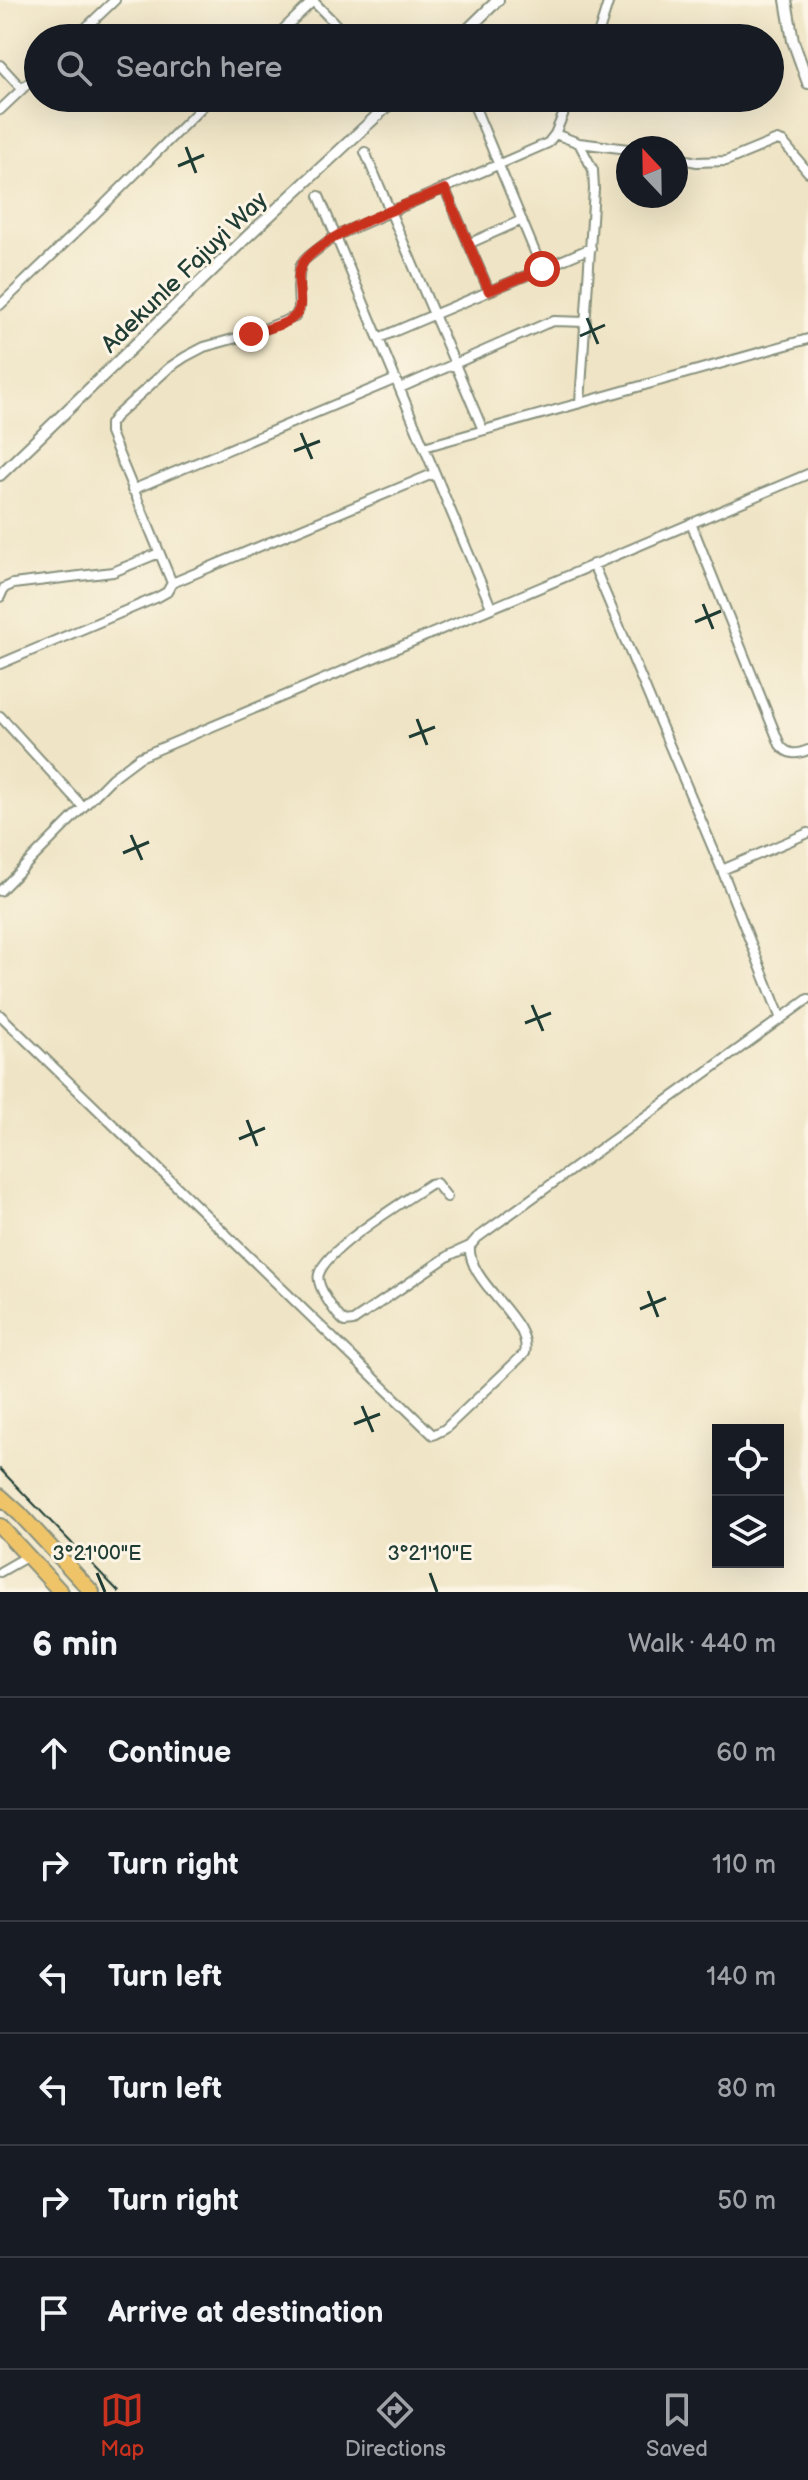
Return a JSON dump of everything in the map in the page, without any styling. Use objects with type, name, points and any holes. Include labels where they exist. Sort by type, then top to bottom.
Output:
[{"type":"highway","points":[[0,1496],[92,1592]]},
{"type":"highway","points":[[0,1526],[61,1592]]},
{"type":"street","points":[[90,24],[115,0]]},
{"type":"street","points":[[473,24],[498,0]]},
{"type":"street","points":[[601,24],[609,0]]},
{"type":"street","points":[[786,0],[793,41],[808,83]]},
{"type":"street","points":[[289,24],[314,1],[336,24]]},
{"type":"street","points":[[0,65],[22,89],[0,110]]},
{"type":"street","points":[[0,305],[197,112]]},
{"type":"street","name":"Adekunle Fajuyi Way","points":[[0,475],[381,112]]},
{"type":"street","points":[[477,112],[542,269]]},
{"type":"street","points":[[172,583],[110,433],[110,424],[115,417],[185,357],[204,347],[295,317],[299,309],[300,267],[304,260],[335,236],[542,148],[555,134],[564,112]]},
{"type":"street","points":[[555,134],[579,143],[616,148]]},
{"type":"street","points":[[688,160],[726,161],[777,140],[783,142],[808,172]]},
{"type":"street","points":[[579,143],[593,170],[593,222],[580,403]]},
{"type":"street","points":[[365,152],[483,430]]},
{"type":"street","points":[[445,189],[489,291]]},
{"type":"street","points":[[319,196],[491,607]]},
{"type":"street","points":[[468,244],[522,220]]},
{"type":"street","points":[[379,338],[591,248]]},
{"type":"street","points":[[132,490],[554,321],[586,322]]},
{"type":"street","points":[[424,447],[808,339]]},
{"type":"street","points":[[0,664],[158,597],[167,592],[172,583],[435,473]]},
{"type":"street","points":[[0,891],[112,778],[140,757],[808,474]]},
{"type":"street","points":[[691,523],[780,745],[794,754],[808,750]]},
{"type":"street","points":[[0,597],[4,588],[13,584],[113,572],[159,553]]},
{"type":"street","points":[[593,564],[781,1019]]},
{"type":"street","points":[[0,716],[83,807]]},
{"type":"street","points":[[722,870],[808,833]]},
{"type":"street","points":[[447,1197],[436,1183],[430,1184],[375,1220],[320,1271],[320,1286],[339,1317],[345,1322],[353,1321],[450,1255],[470,1246],[808,999]]},
{"type":"street","points":[[0,1015],[433,1435],[445,1429],[527,1348],[522,1333],[471,1262],[470,1246]]},
{"type":"street","points":[[0,1572],[28,1556]]},
{"type":"railway","points":[[0,1469],[119,1592]]},
{"type":"route","points":[[251,334],[295,317],[299,309],[300,267],[316,249],[335,236],[445,189],[489,291],[542,269]]}]
